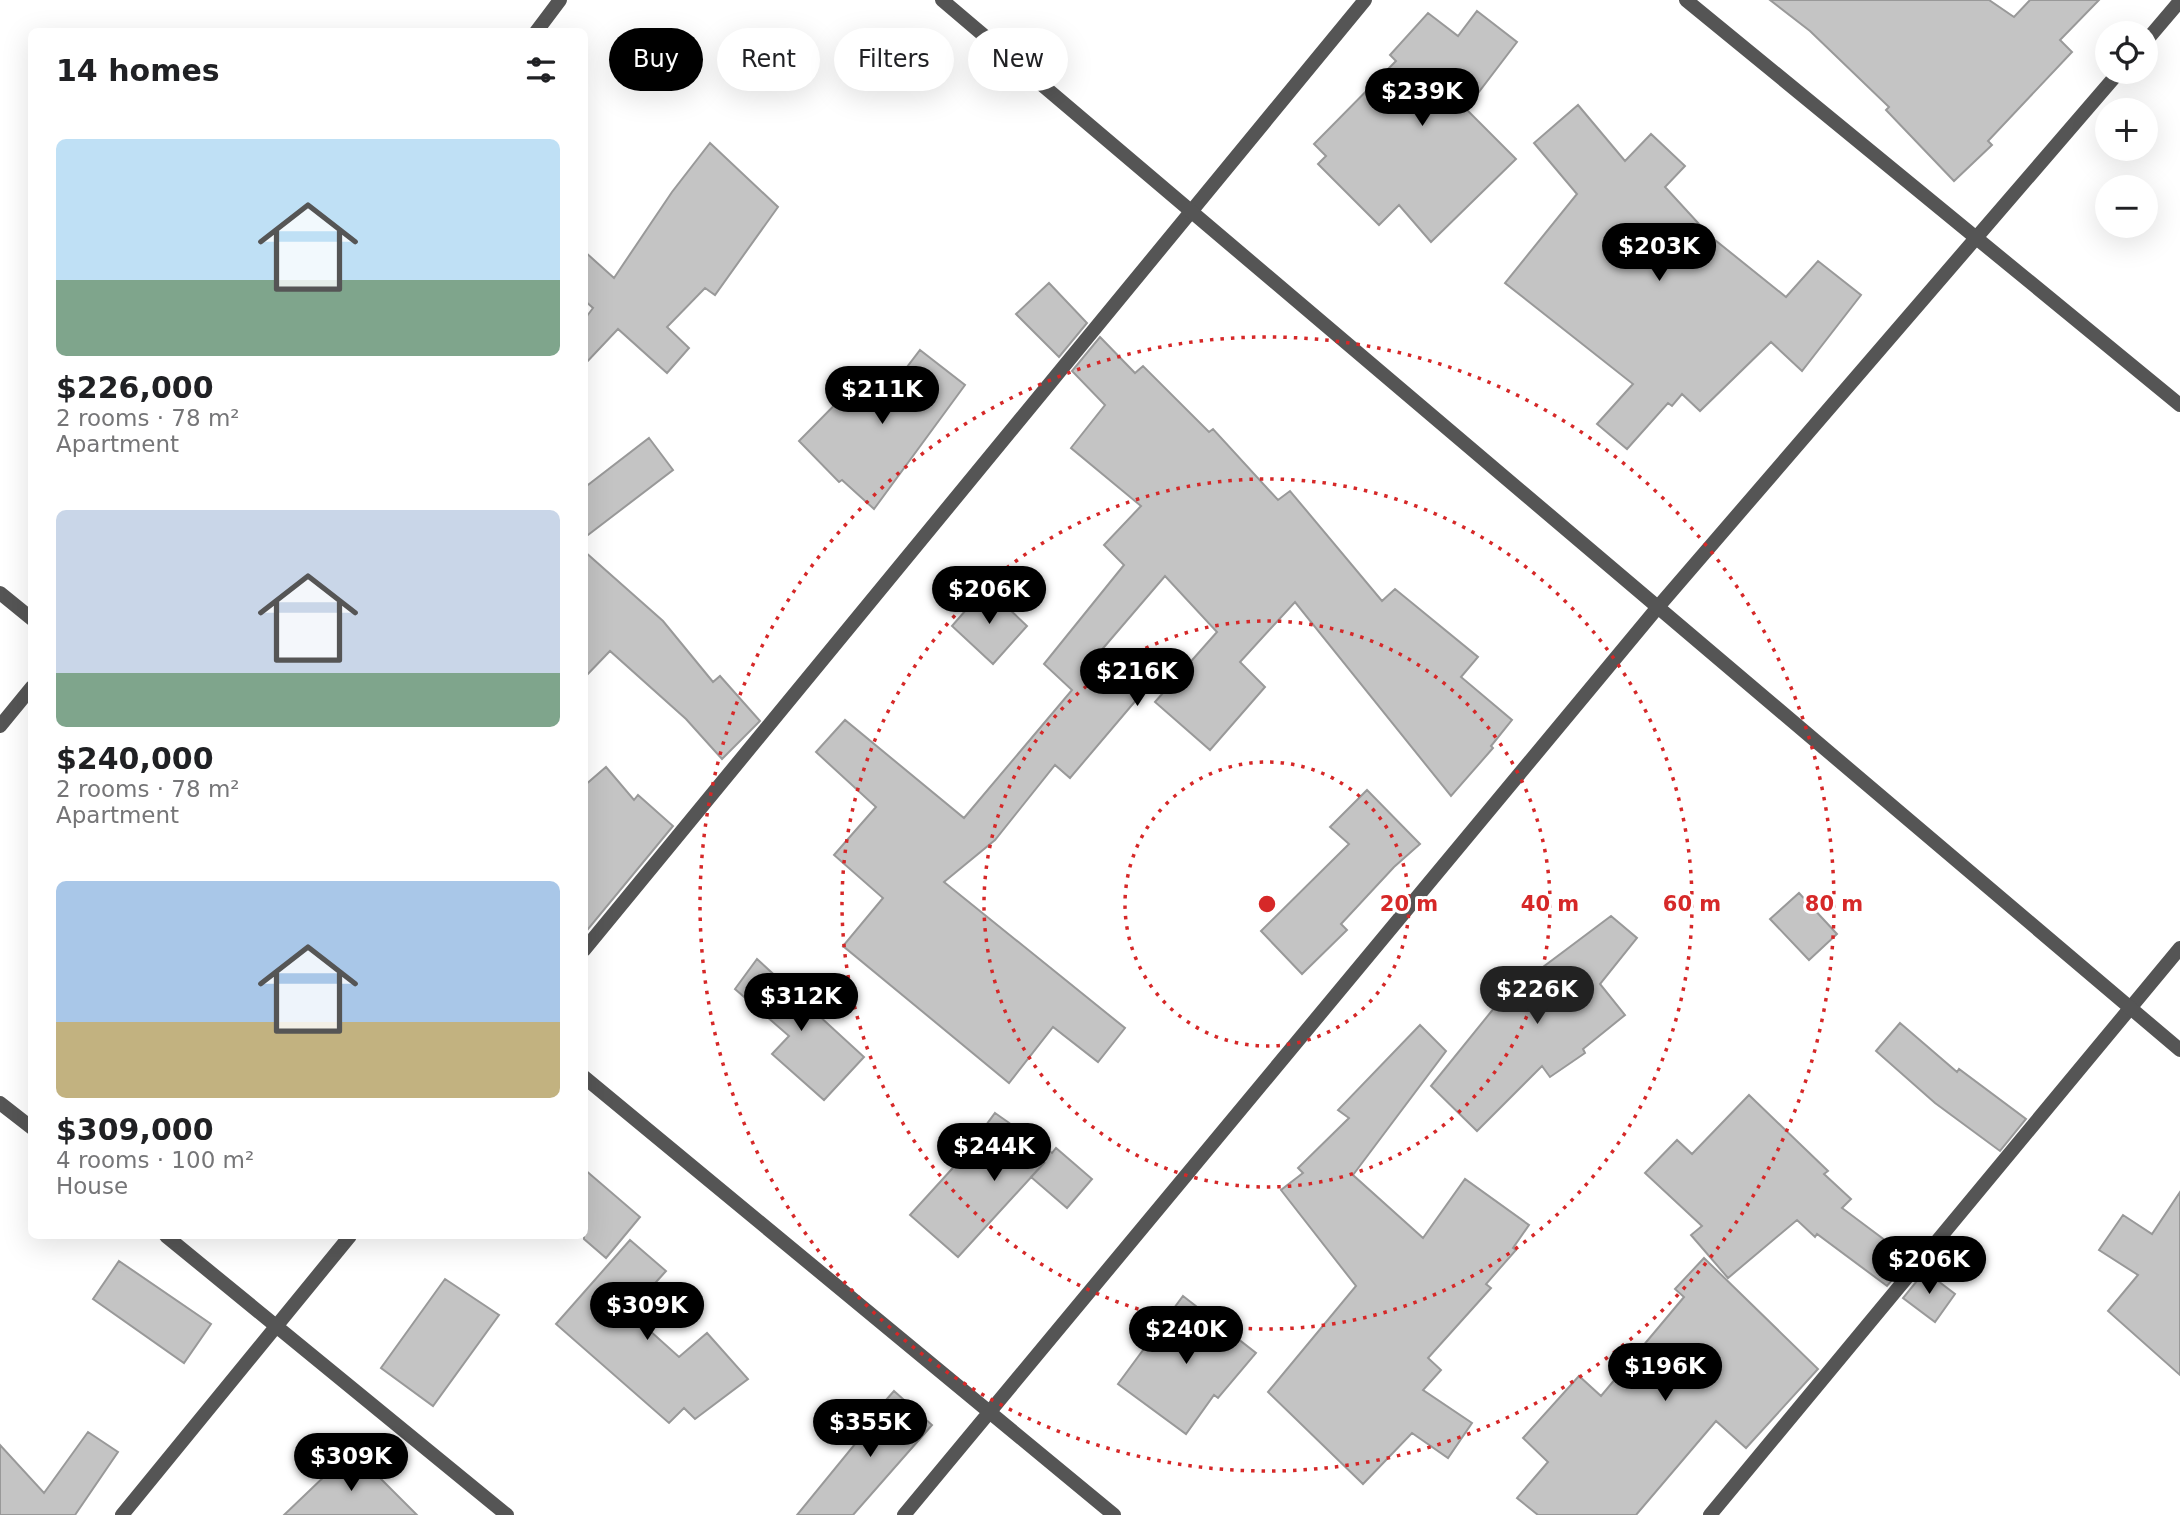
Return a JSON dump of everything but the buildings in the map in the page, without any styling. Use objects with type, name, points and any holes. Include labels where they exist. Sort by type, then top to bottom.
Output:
[{"type":"street","points":[[539,28],[560,0]]},
{"type":"street","points":[[942,0],[2180,1050]]},
{"type":"street","points":[[588,945],[1193,213],[1365,0]]},
{"type":"street","points":[[1686,0],[2180,405]]},
{"type":"street","points":[[2158,27],[2180,1]]},
{"type":"street","points":[[904,1515],[1658,607],[2109,84]]},
{"type":"street","points":[[0,593],[28,616]]},
{"type":"street","points":[[0,726],[28,693]]},
{"type":"street","points":[[1710,1515],[2180,948]]},
{"type":"street","points":[[588,1080],[1114,1515]]},
{"type":"street","points":[[0,1103],[28,1125]]},
{"type":"street","points":[[170,1239],[508,1515]]},
{"type":"street","points":[[122,1515],[349,1239]]}]
